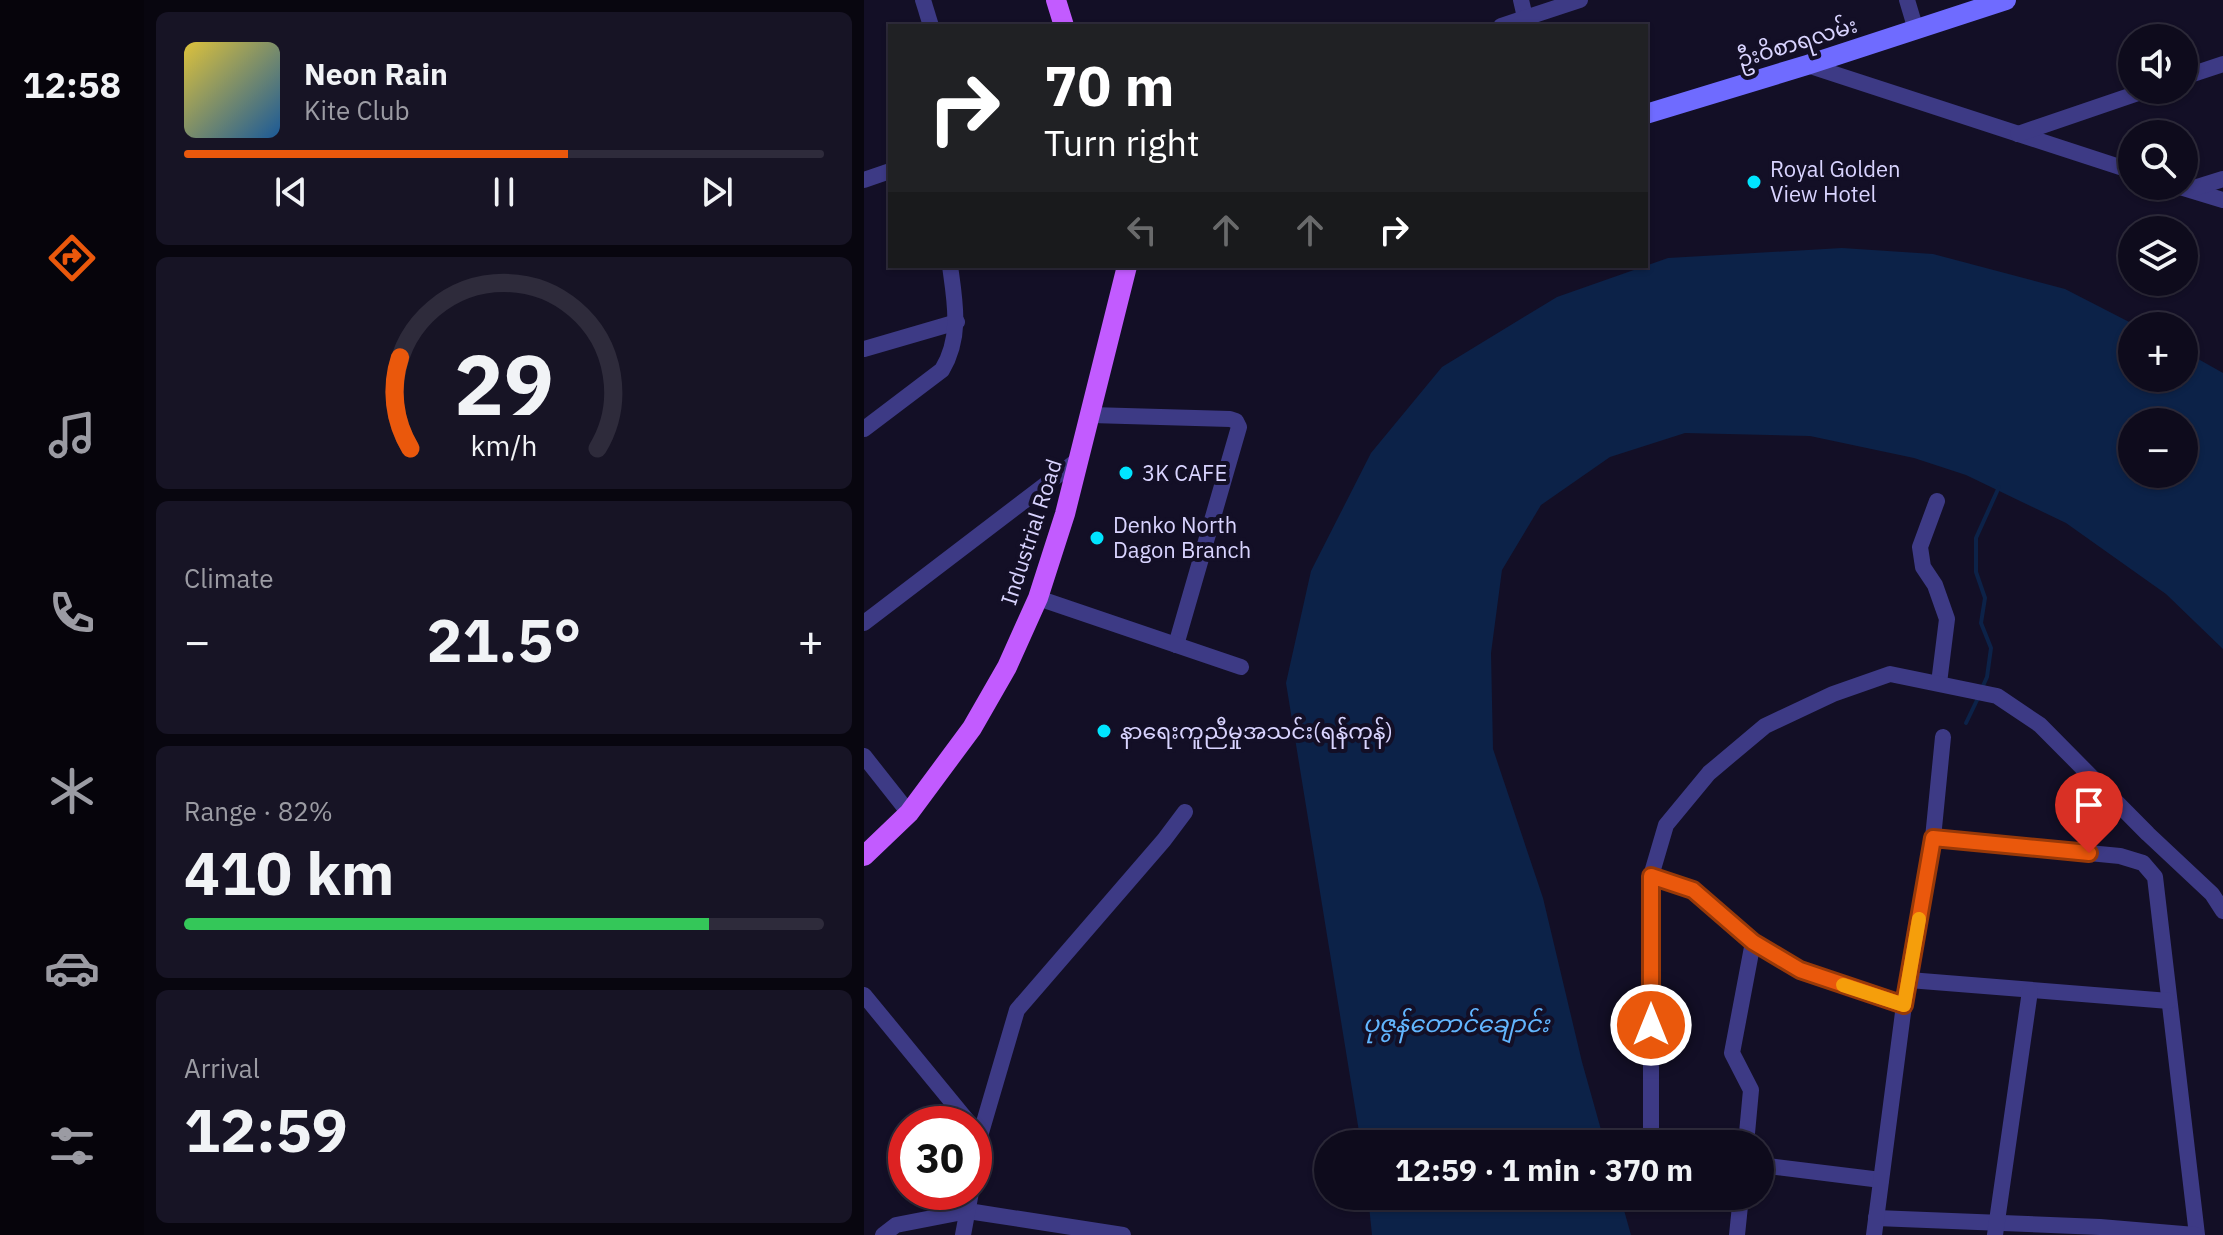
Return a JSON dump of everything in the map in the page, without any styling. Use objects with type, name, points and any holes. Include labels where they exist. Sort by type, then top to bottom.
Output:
[{"type":"main road","points":[[1056,0],[1063,24]]},
{"type":"main road","name":"ဦးဝိစာရလမ်း","points":[[1648,113],[2006,0]]},
{"type":"main road","name":"Industrial Road","points":[[864,856],[909,813],[972,728],[1007,667],[1038,598],[1065,514],[1132,268]]},
{"type":"street","points":[[923,0],[930,24]]},
{"type":"street","points":[[1521,0],[1526,23],[1580,0]]},
{"type":"street","points":[[1907,0],[1916,30]]},
{"type":"street","points":[[2198,72],[2223,64]]},
{"type":"street","points":[[1807,65],[2118,166]]},
{"type":"street","points":[[2018,134],[2118,100]]},
{"type":"street","points":[[864,180],[888,172]]},
{"type":"street","points":[[2198,185],[2223,179]]},
{"type":"street","points":[[2198,192],[2223,200]]},
{"type":"street","points":[[864,429],[942,370],[950,357],[957,322],[950,268]]},
{"type":"street","points":[[864,349],[957,322]]},
{"type":"street","points":[[1091,415],[1230,419],[1236,421],[1239,427],[1176,645]]},
{"type":"street","points":[[864,623],[1079,459]]},
{"type":"street","points":[[1937,501],[1920,547],[1923,567],[1935,585],[1947,619],[1939,683]]},
{"type":"street","points":[[1038,598],[1241,667]]},
{"type":"street","points":[[1651,1130],[1651,876],[1666,825],[1709,773],[1765,726],[1833,694],[1890,674],[1997,696],[2040,725],[2212,894],[2223,911]]},
{"type":"street","points":[[1874,1235],[1904,1005],[1933,838],[1943,737]]},
{"type":"street","points":[[864,756],[909,813]]},
{"type":"street","points":[[983,1106],[1017,1010],[1185,812]]},
{"type":"street","points":[[1876,1218],[1996,1229],[2196,1235],[2155,877],[2143,863],[2120,856],[1933,838]]},
{"type":"street","points":[[1651,876],[1693,890],[1753,942],[1800,970],[1904,1005]]},
{"type":"street","points":[[1747,1130],[1751,1090],[1732,1053],[1753,942]]},
{"type":"street","points":[[1909,980],[2169,1001]]},
{"type":"street","points":[[1996,1229],[2030,991]]},
{"type":"street","points":[[864,995],[955,1106]]},
{"type":"street","points":[[1774,1167],[1881,1180]]},
{"type":"street","points":[[1737,1235],[1740,1210]]},
{"type":"street","points":[[883,1235],[896,1225],[968,1211],[1123,1235]]},
{"type":"street","points":[[963,1235],[968,1211]]},
{"type":"water","name":"ပုဇွန်တောင်ချောင်း","points":[[1842,248],[1933,254],[2065,289],[2118,316],[2118,392],[2198,392],[2198,359],[2223,373],[2223,649],[2166,594],[2066,523],[1966,475],[1914,458],[1810,436],[1685,433],[1610,457],[1541,505],[1502,570],[1491,653],[1493,749],[1543,898],[1601,1130],[1359,1130],[1286,683],[1311,571],[1371,453],[1442,367],[1557,297],[1640,268],[1648,268],[1648,265],[1668,258]]},
{"type":"water","points":[[1369,1210],[1624,1210],[1631,1235],[1372,1235]]},
{"type":"waterway","points":[[1982,688],[1987,677],[1991,648],[1981,623],[1985,598],[1976,572],[1976,538],[1999,487]]},
{"type":"waterway","points":[[1966,723],[1979,696]]},
{"type":"slow traffic","points":[[1843,985],[1904,1005],[1919,919]]},
{"type":"place","name":"Royal Golden View Hotel","points":[[1754,182]]},
{"type":"place","name":"3K CAFE","points":[[1126,473]]},
{"type":"place","name":"Denko North Dagon Branch","points":[[1097,538]]},
{"type":"place","name":"နာရေးကူညီမှုအသင်း(ရန်ကုန်)","points":[[1104,731]]},
{"type":"route","points":[[1651,1025],[1651,876],[1693,890],[1753,942],[1800,970],[1904,1005],[1933,838],[2089,853]]}]
